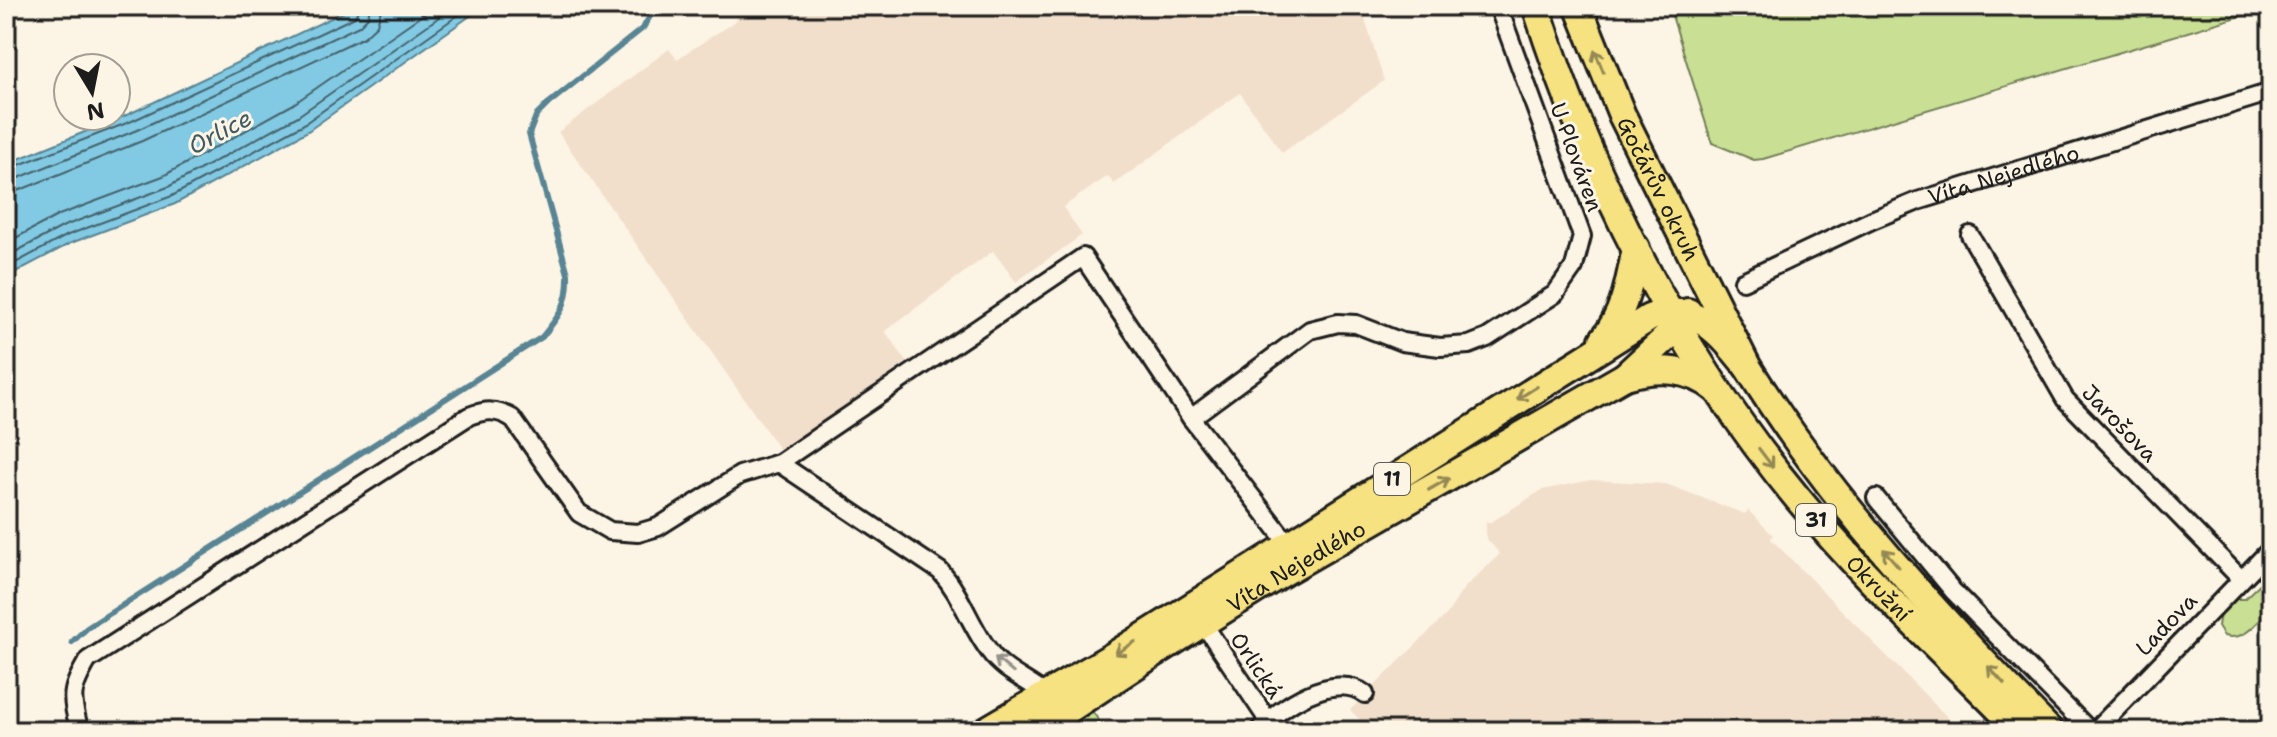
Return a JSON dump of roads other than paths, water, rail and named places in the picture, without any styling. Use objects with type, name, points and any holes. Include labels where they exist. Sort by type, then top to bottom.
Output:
[{"type":"main road","name":"Gočárův okruh","points":[[1536,6],[1596,166],[1636,248],[1679,318]]},
{"type":"main road","name":"Gočárův okruh","points":[[1578,6],[1622,115],[1747,366]]},
{"type":"main road","points":[[1592,351],[1612,329],[1622,312],[1629,293],[1636,248]]},
{"type":"main road","points":[[1689,251],[1696,284],[1679,318],[1703,321],[1720,333],[1747,366]]},
{"type":"main road","name":"Víta Nejedlého","points":[[985,731],[1289,545],[1592,351],[1649,318],[1679,318]]},
{"type":"main road","name":"Víta Nejedlého","points":[[1036,731],[1296,565],[1633,370],[1679,318]]},
{"type":"main road","name":"Okružní","points":[[1679,318],[1721,394],[1769,462],[1826,532],[2021,731]]},
{"type":"main road","name":"Okružní","points":[[1747,366],[1783,424],[1861,522],[2050,731]]},
{"type":"main road","points":[[1633,370],[1677,371],[1697,376],[1721,394]]},
{"type":"street","name":"U Plováren","points":[[1191,418],[1310,330],[1338,323],[1356,324],[1402,342],[1440,347],[1469,345],[1487,338],[1541,304],[1555,294],[1566,280],[1580,253],[1582,236],[1498,6]]},
{"type":"street","name":"Víta Nejedlého","points":[[1743,281],[1918,201],[2271,92]]},
{"type":"street","name":"Jarošova","points":[[1970,235],[2065,399],[2241,579]]},
{"type":"street","name":"Víta Nejedlého","points":[[80,731],[74,710],[74,684],[88,660],[469,416],[485,410],[501,412],[512,418],[579,513],[610,531],[638,533],[658,527],[740,475],[779,463],[1083,257],[1191,418],[1289,545]]},
{"type":"street","points":[[779,463],[940,571],[953,585],[989,652],[1005,668],[1046,695]]},
{"type":"street","points":[[1876,498],[1953,591],[2092,731]]},
{"type":"street","name":"Ladova","points":[[2092,731],[2271,549]]},
{"type":"street","name":"Orlická","points":[[1203,623],[1267,727]]},
{"type":"street","points":[[1267,727],[1314,691],[1349,686],[1365,694]]},
{"type":"water","name":"Orlice","points":[[356,6],[484,6],[308,131],[175,204],[71,243],[6,277],[6,164],[85,132],[132,132],[132,113]]},
{"type":"waterway","points":[[72,642],[87,628],[542,337],[562,308],[568,274],[529,134],[536,116],[643,28],[656,6]]}]
